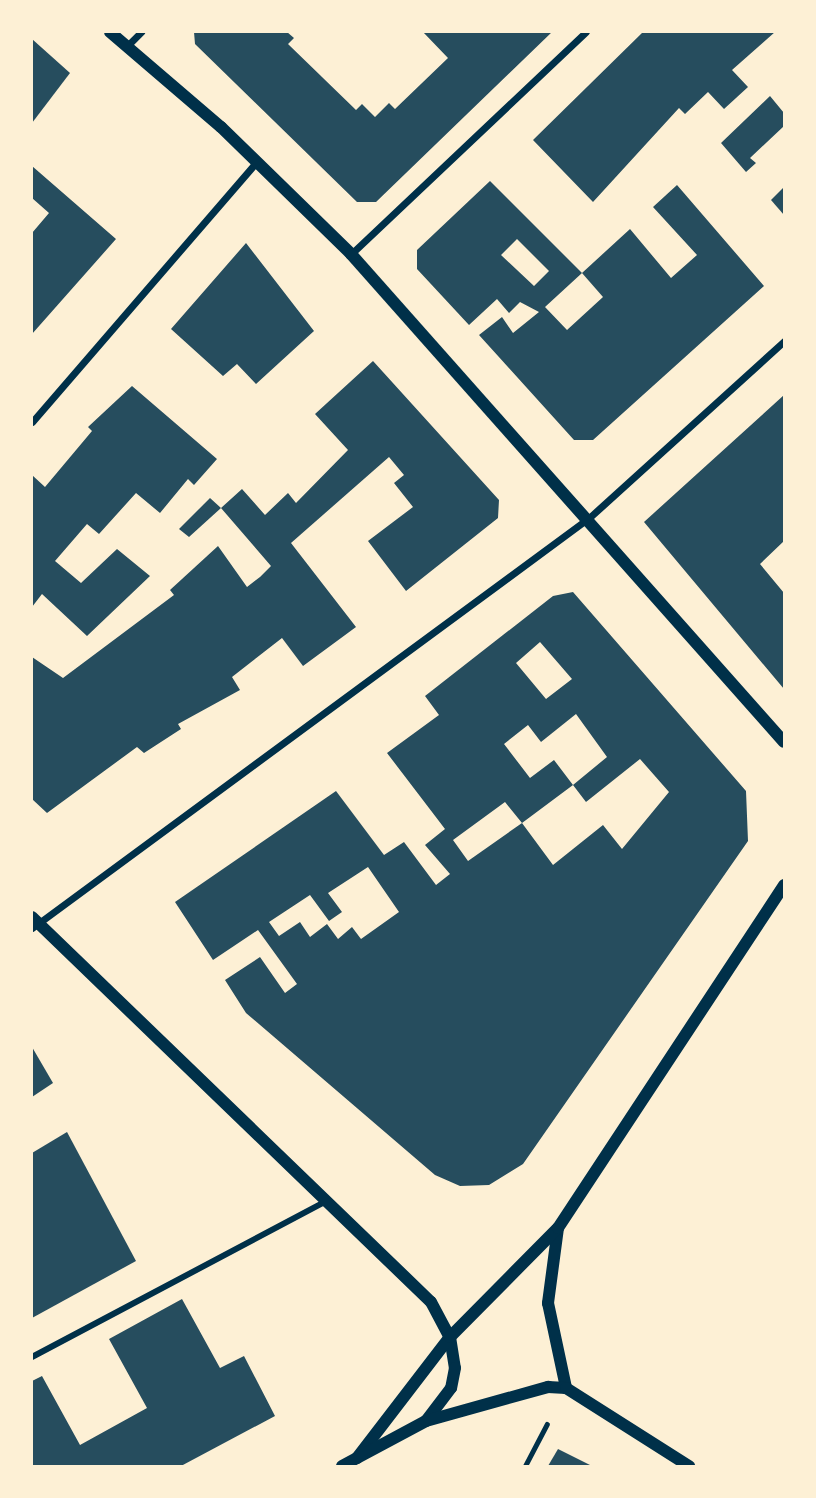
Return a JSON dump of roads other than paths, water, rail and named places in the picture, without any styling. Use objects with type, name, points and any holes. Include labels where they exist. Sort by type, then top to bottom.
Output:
[{"type":"street","points":[[110,32],[351,254],[590,517],[785,742]]},
{"type":"street","points":[[127,46],[141,32]]},
{"type":"street","points":[[351,254],[586,32]]},
{"type":"street","points":[[32,422],[256,164]]},
{"type":"street","points":[[426,1421],[451,1388],[450,1337],[420,1289],[34,923],[590,517],[785,341]]},
{"type":"street","points":[[360,1462],[450,1337],[558,1228],[785,886]]},
{"type":"street","points":[[32,1357],[329,1200]]},
{"type":"street","points":[[558,1228],[548,1303],[566,1388]]},
{"type":"street","points":[[342,1466],[360,1462],[426,1421],[531,1390],[566,1388],[689,1466]]}]
